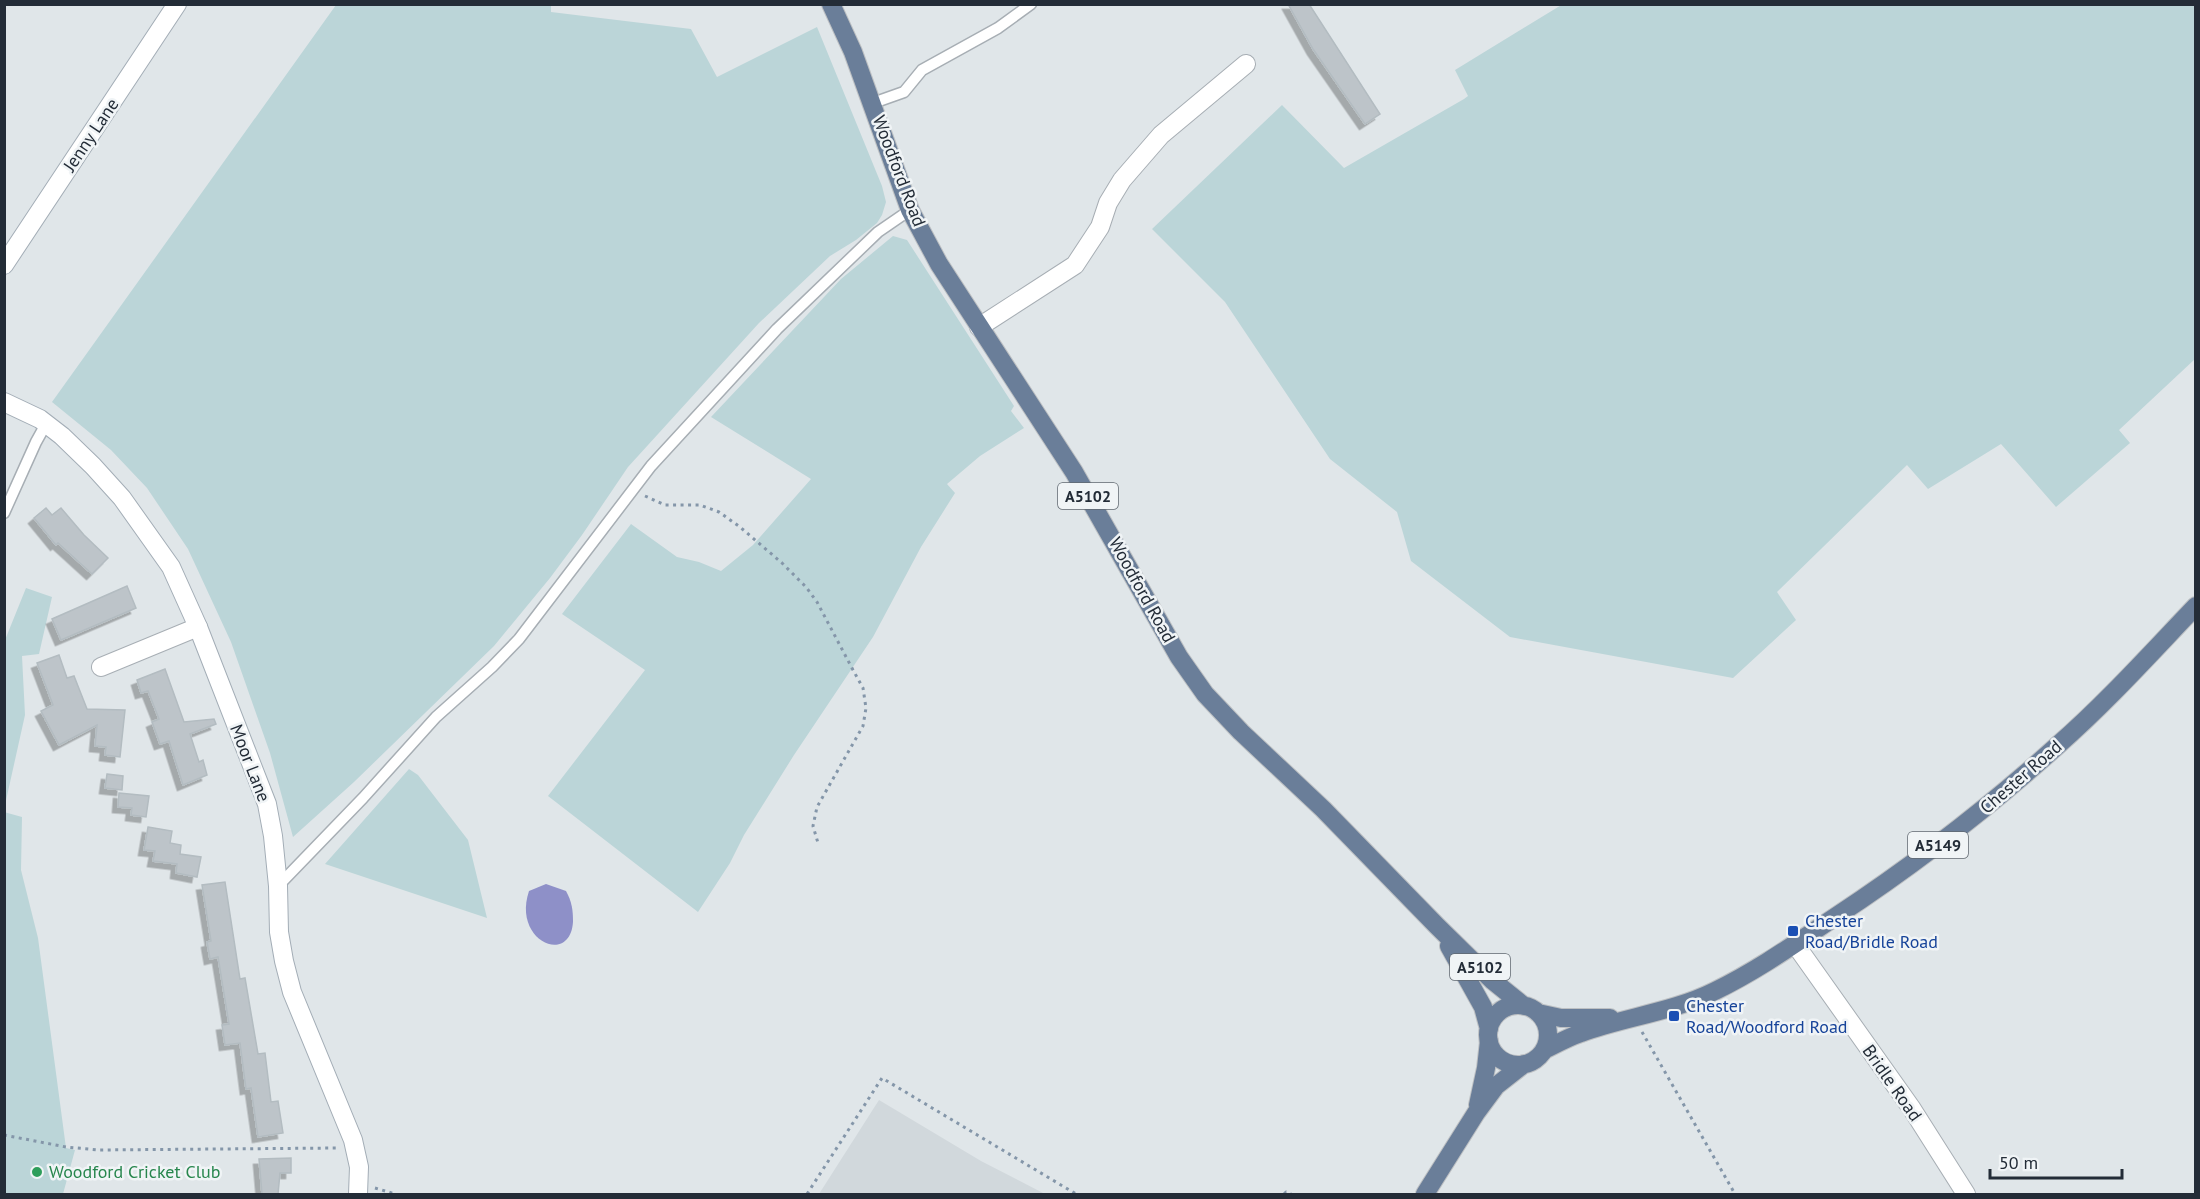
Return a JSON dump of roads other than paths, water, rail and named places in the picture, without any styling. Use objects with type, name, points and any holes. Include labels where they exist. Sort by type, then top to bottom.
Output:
[{"type":"main road","name":"Woodford Road","points":[[831,4],[854,52],[910,210],[939,264],[1074,472],[1179,657],[1205,694],[1241,732],[1323,809],[1493,981],[1531,1009]]},
{"type":"main road","name":"Chester Road","points":[[1544,1050],[1581,1033],[1676,1007],[1713,992],[1757,969],[1923,857],[1992,803],[2060,744],[2112,695],[2196,606]]},
{"type":"main road","name":"Woodford Road","points":[[1437,926],[1483,1007],[1489,1035]]},
{"type":"main road","points":[[1515,1006],[1531,1009],[1544,1021],[1547,1030],[1544,1050],[1532,1062],[1515,1065],[1498,1057],[1489,1035],[1492,1020],[1498,1013],[1515,1006]]},
{"type":"main road","name":"Chester Road","points":[[1531,1009],[1561,1018],[1633,1018]]},
{"type":"main road","name":"A5102","points":[[1476,1113],[1486,1068],[1489,1035]]},
{"type":"main road","name":"A5102","points":[[1425,1194],[1476,1113],[1496,1086],[1524,1064]]},
{"type":"street","name":"Jenny Lane","points":[[4,265],[177,4]]},
{"type":"street","points":[[979,327],[1075,265],[1100,227],[1108,203],[1122,180],[1161,135],[1246,64]]},
{"type":"street","name":"Moor Lane","points":[[4,402],[46,424],[93,466],[122,498],[171,567],[198,627],[267,804],[279,886],[279,932],[292,992],[355,1148],[359,1167],[358,1194]]},
{"type":"street","points":[[101,667],[198,627]]},
{"type":"street","name":"Bridle Road","points":[[1795,944],[1912,1109],[1966,1194]]},
{"type":"lane","points":[[873,104],[904,92],[922,70],[998,28],[1031,4]]},
{"type":"lane","points":[[279,886],[436,717],[492,667],[519,639],[651,466],[793,313],[878,232],[910,210]]},
{"type":"lane","points":[[4,513],[46,424]]},
{"type":"water","points":[[546,884],[566,891],[572,910],[573,922],[570,935],[562,943],[553,945],[544,942],[535,934],[528,923],[526,908],[529,891]]},
{"type":"place","name":"Chester Road/Bridle Road","points":[[1793,931]]},
{"type":"place","name":"Chester Road/Woodford Road","points":[[1674,1016]]},
{"type":"place","name":"Woodford Cricket Club","points":[[37,1172]]}]
